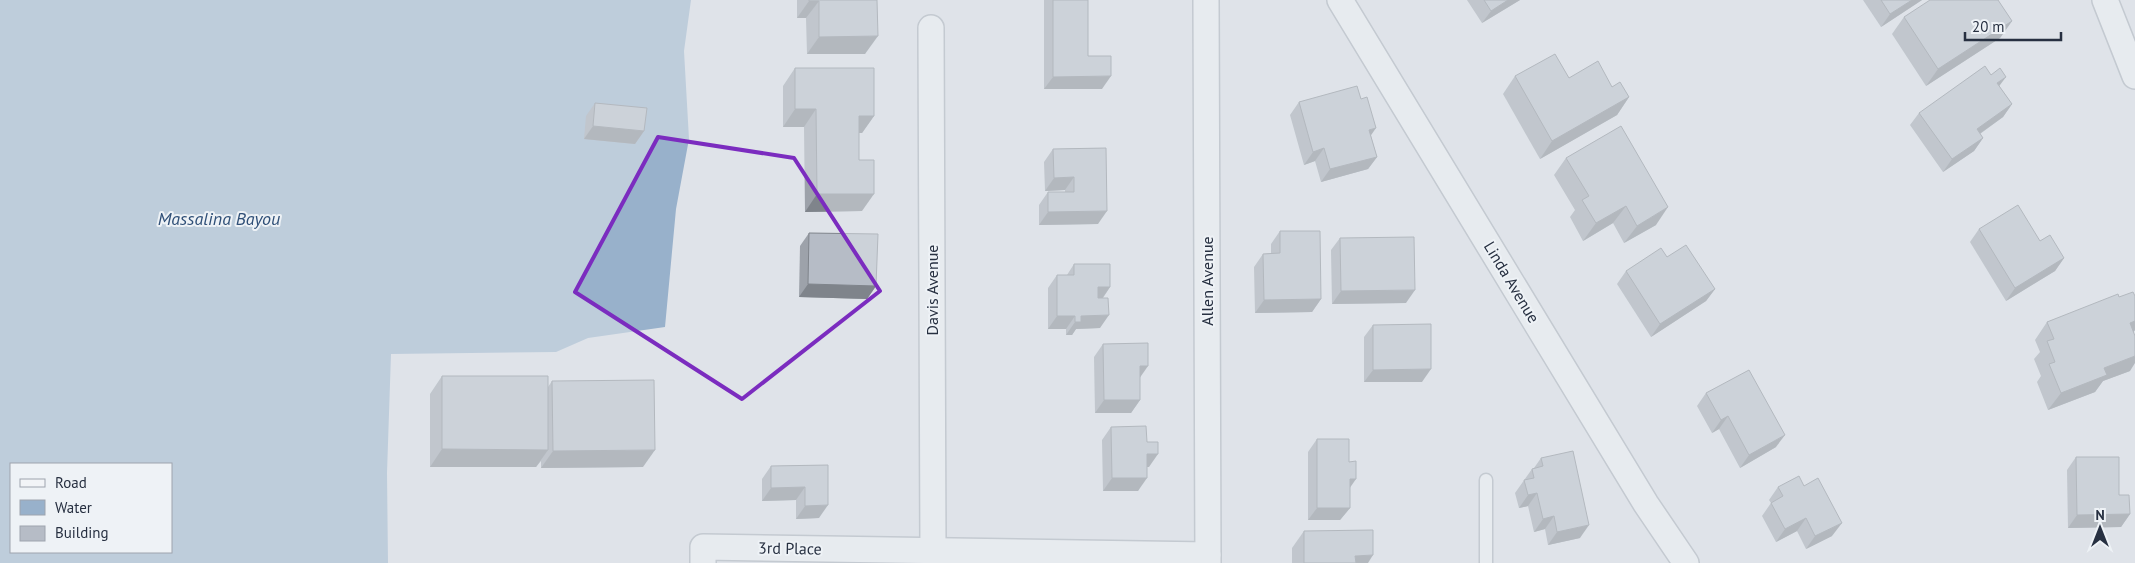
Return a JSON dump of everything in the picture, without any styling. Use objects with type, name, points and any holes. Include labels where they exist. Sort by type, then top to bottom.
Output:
[{"type":"street","name":"Allen Avenue","points":[[1206,0],[1208,559]]},
{"type":"street","name":"Linda Avenue","points":[[1340,0],[1646,504],[1686,563]]},
{"type":"street","points":[[2105,0],[2135,76]]},
{"type":"street","name":"Davis Avenue","points":[[932,28],[933,551]]},
{"type":"street","name":"3rd Place","points":[[703,555],[933,551],[1208,559]]},
{"type":"lane","points":[[1486,480],[1486,563]]},
{"type":"highlighted area","points":[[658,137],[794,158],[880,291],[742,399],[575,292]]},
{"type":"water","name":"Massalina Bayou","points":[[0,0],[691,0],[684,51],[689,139],[676,209],[665,327],[588,338],[556,352],[391,354],[387,473],[388,563],[0,563]]},
{"type":"building","points":[[809,0],[877,0],[878,36],[819,37],[819,1]]},
{"type":"building","points":[[1053,0],[1088,0],[1088,56],[1111,56],[1111,76],[1053,77]]},
{"type":"building","points":[[1484,0],[1508,0],[1491,11]]},
{"type":"building","points":[[1881,0],[1912,0],[1890,14]]},
{"type":"building","points":[[1930,0],[1998,0],[2012,21],[1938,69],[1904,17]]},
{"type":"building","points":[[1555,54],[1569,78],[1598,61],[1612,87],[1620,82],[1629,97],[1552,141],[1515,76]]},
{"type":"building","points":[[1985,66],[1991,75],[2000,68],[2006,77],[1997,83],[2012,104],[1977,129],[1983,138],[1952,159],[1919,113]]},
{"type":"building","points":[[795,68],[874,68],[874,116],[859,116],[859,160],[874,160],[874,194],[817,194],[816,109],[795,109]]},
{"type":"building","points":[[1357,86],[1361,99],[1367,97],[1376,128],[1369,130],[1377,157],[1330,169],[1324,148],[1313,152],[1299,102]]},
{"type":"building","points":[[595,103],[647,108],[644,131],[593,126]]},
{"type":"building","points":[[1621,126],[1668,207],[1637,226],[1626,206],[1596,223],[1582,200],[1589,196],[1566,158]]},
{"type":"building","points":[[1106,148],[1107,211],[1048,212],[1048,192],[1074,192],[1074,177],[1054,178],[1053,149]]},
{"type":"building","points":[[2018,205],[2040,241],[2050,235],[2064,258],[2015,288],[1979,229]]},
{"type":"building","points":[[1280,231],[1320,231],[1321,299],[1264,300],[1263,254],[1280,253]]},
{"type":"building","points":[[809,233],[878,234],[876,286],[808,284]]},
{"type":"building","points":[[1414,237],[1415,290],[1341,291],[1340,238]]},
{"type":"building","points":[[1686,245],[1715,289],[1660,324],[1626,271],[1661,248],[1667,257]]},
{"type":"building","points":[[1074,264],[1110,264],[1110,287],[1098,287],[1098,298],[1108,298],[1109,315],[1081,316],[1081,322],[1075,322],[1075,316],[1057,316],[1057,275],[1074,275]]},
{"type":"building","points":[[2133,292],[2135,296],[2135,321],[2130,323],[2135,336],[2135,356],[2104,368],[2107,375],[2061,393],[2049,364],[2055,362],[2047,341],[2054,339],[2047,322],[2118,294],[2119,297]]},
{"type":"building","points":[[1431,324],[1431,369],[1373,370],[1373,325]]},
{"type":"building","points":[[1148,343],[1148,366],[1140,366],[1140,400],[1104,400],[1103,344]]},
{"type":"building","points":[[1749,370],[1785,435],[1749,455],[1728,416],[1721,420],[1706,393]]},
{"type":"building","points":[[442,376],[548,376],[548,450],[442,449]]},
{"type":"building","points":[[654,380],[655,450],[553,451],[552,381]]},
{"type":"building","points":[[1146,426],[1147,442],[1158,442],[1158,454],[1147,454],[1147,478],[1112,478],[1111,427]]},
{"type":"building","points":[[1317,439],[1349,439],[1349,462],[1356,461],[1356,479],[1350,479],[1350,508],[1317,508]]},
{"type":"building","points":[[1573,451],[1589,525],[1557,532],[1554,516],[1543,519],[1537,493],[1528,495],[1524,480],[1534,478],[1532,469],[1543,466],[1541,458]]},
{"type":"building","points":[[2076,457],[2119,457],[2119,495],[2129,495],[2130,514],[2077,515]]},
{"type":"building","points":[[828,465],[828,505],[805,506],[805,487],[771,488],[771,466]]},
{"type":"building","points":[[1799,476],[1804,486],[1818,478],[1842,523],[1815,536],[1806,518],[1785,529],[1771,503],[1783,496],[1778,487]]},
{"type":"building","points":[[1373,530],[1373,555],[1355,556],[1356,563],[1304,563],[1304,531]]}]
